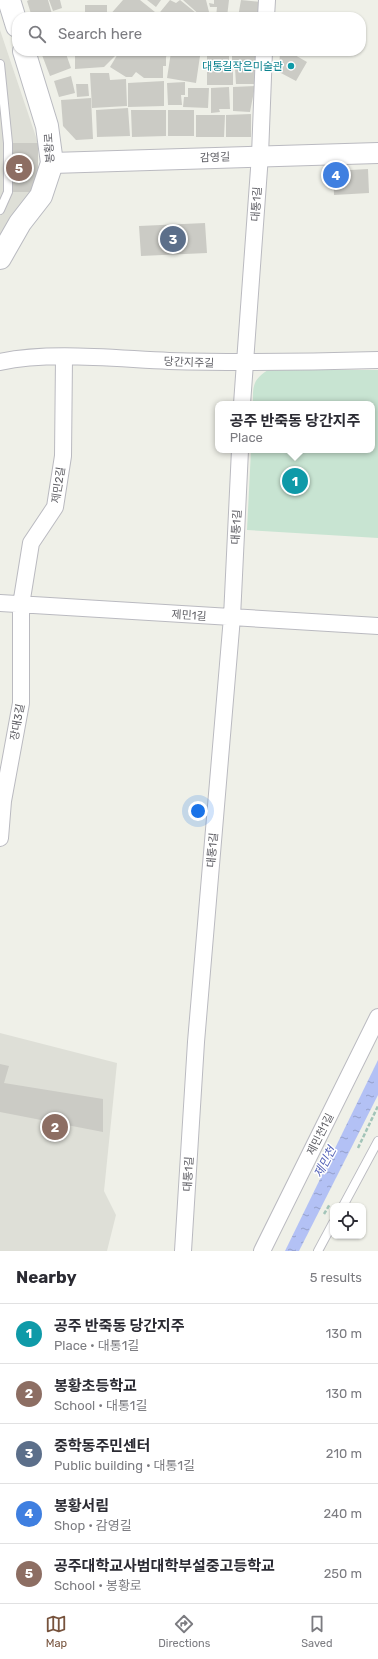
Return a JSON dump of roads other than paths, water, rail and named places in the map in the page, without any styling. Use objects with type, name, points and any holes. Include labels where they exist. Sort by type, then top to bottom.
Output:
[{"type":"main road","points":[[9,0],[13,12]]},
{"type":"main road","name":"봉황로","points":[[0,258],[20,223],[41,196],[52,162],[47,126],[26,56]]},
{"type":"street","points":[[266,12],[267,0]]},
{"type":"street","name":"대통1길","points":[[242,401],[260,155],[264,56]]},
{"type":"street","name":"감영길","points":[[52,162],[260,155],[378,153]]},
{"type":"street","name":"당간지주길","points":[[0,362],[32,358],[244,364],[378,360]]},
{"type":"street","name":"제민2길","points":[[21,605],[31,543],[55,507],[63,456],[64,358]]},
{"type":"street","name":"대통1길","points":[[183,1251],[196,1042],[232,617],[240,453]]},
{"type":"street","name":"제민1길","points":[[0,603],[378,626]]},
{"type":"street","name":"장대3길","points":[[0,838],[3,801],[21,703],[21,605]]},
{"type":"street","name":"제민천1길","points":[[262,1251],[378,1017]]},
{"type":"lane","points":[[0,64],[8,143],[8,192],[0,210]]},
{"type":"lane","points":[[344,1203],[378,1141]]},
{"type":"lane","points":[[318,1251],[330,1229]]},
{"type":"water","name":"제민천","points":[[378,1060],[378,1095],[299,1251],[285,1251]]},
{"type":"place","name":"대통길작은미술관","points":[[291,66]]},
{"type":"place","name":"공주대학교사범대학부설중고등학교","points":[[19,168]]},
{"type":"place","name":"봉황서림","points":[[336,175]]},
{"type":"place","name":"중학동주민센터","points":[[173,239]]},
{"type":"place","name":"공주 반죽동 당간지주","points":[[295,481]]},
{"type":"place","name":"봉황초등학교","points":[[55,1127]]}]
